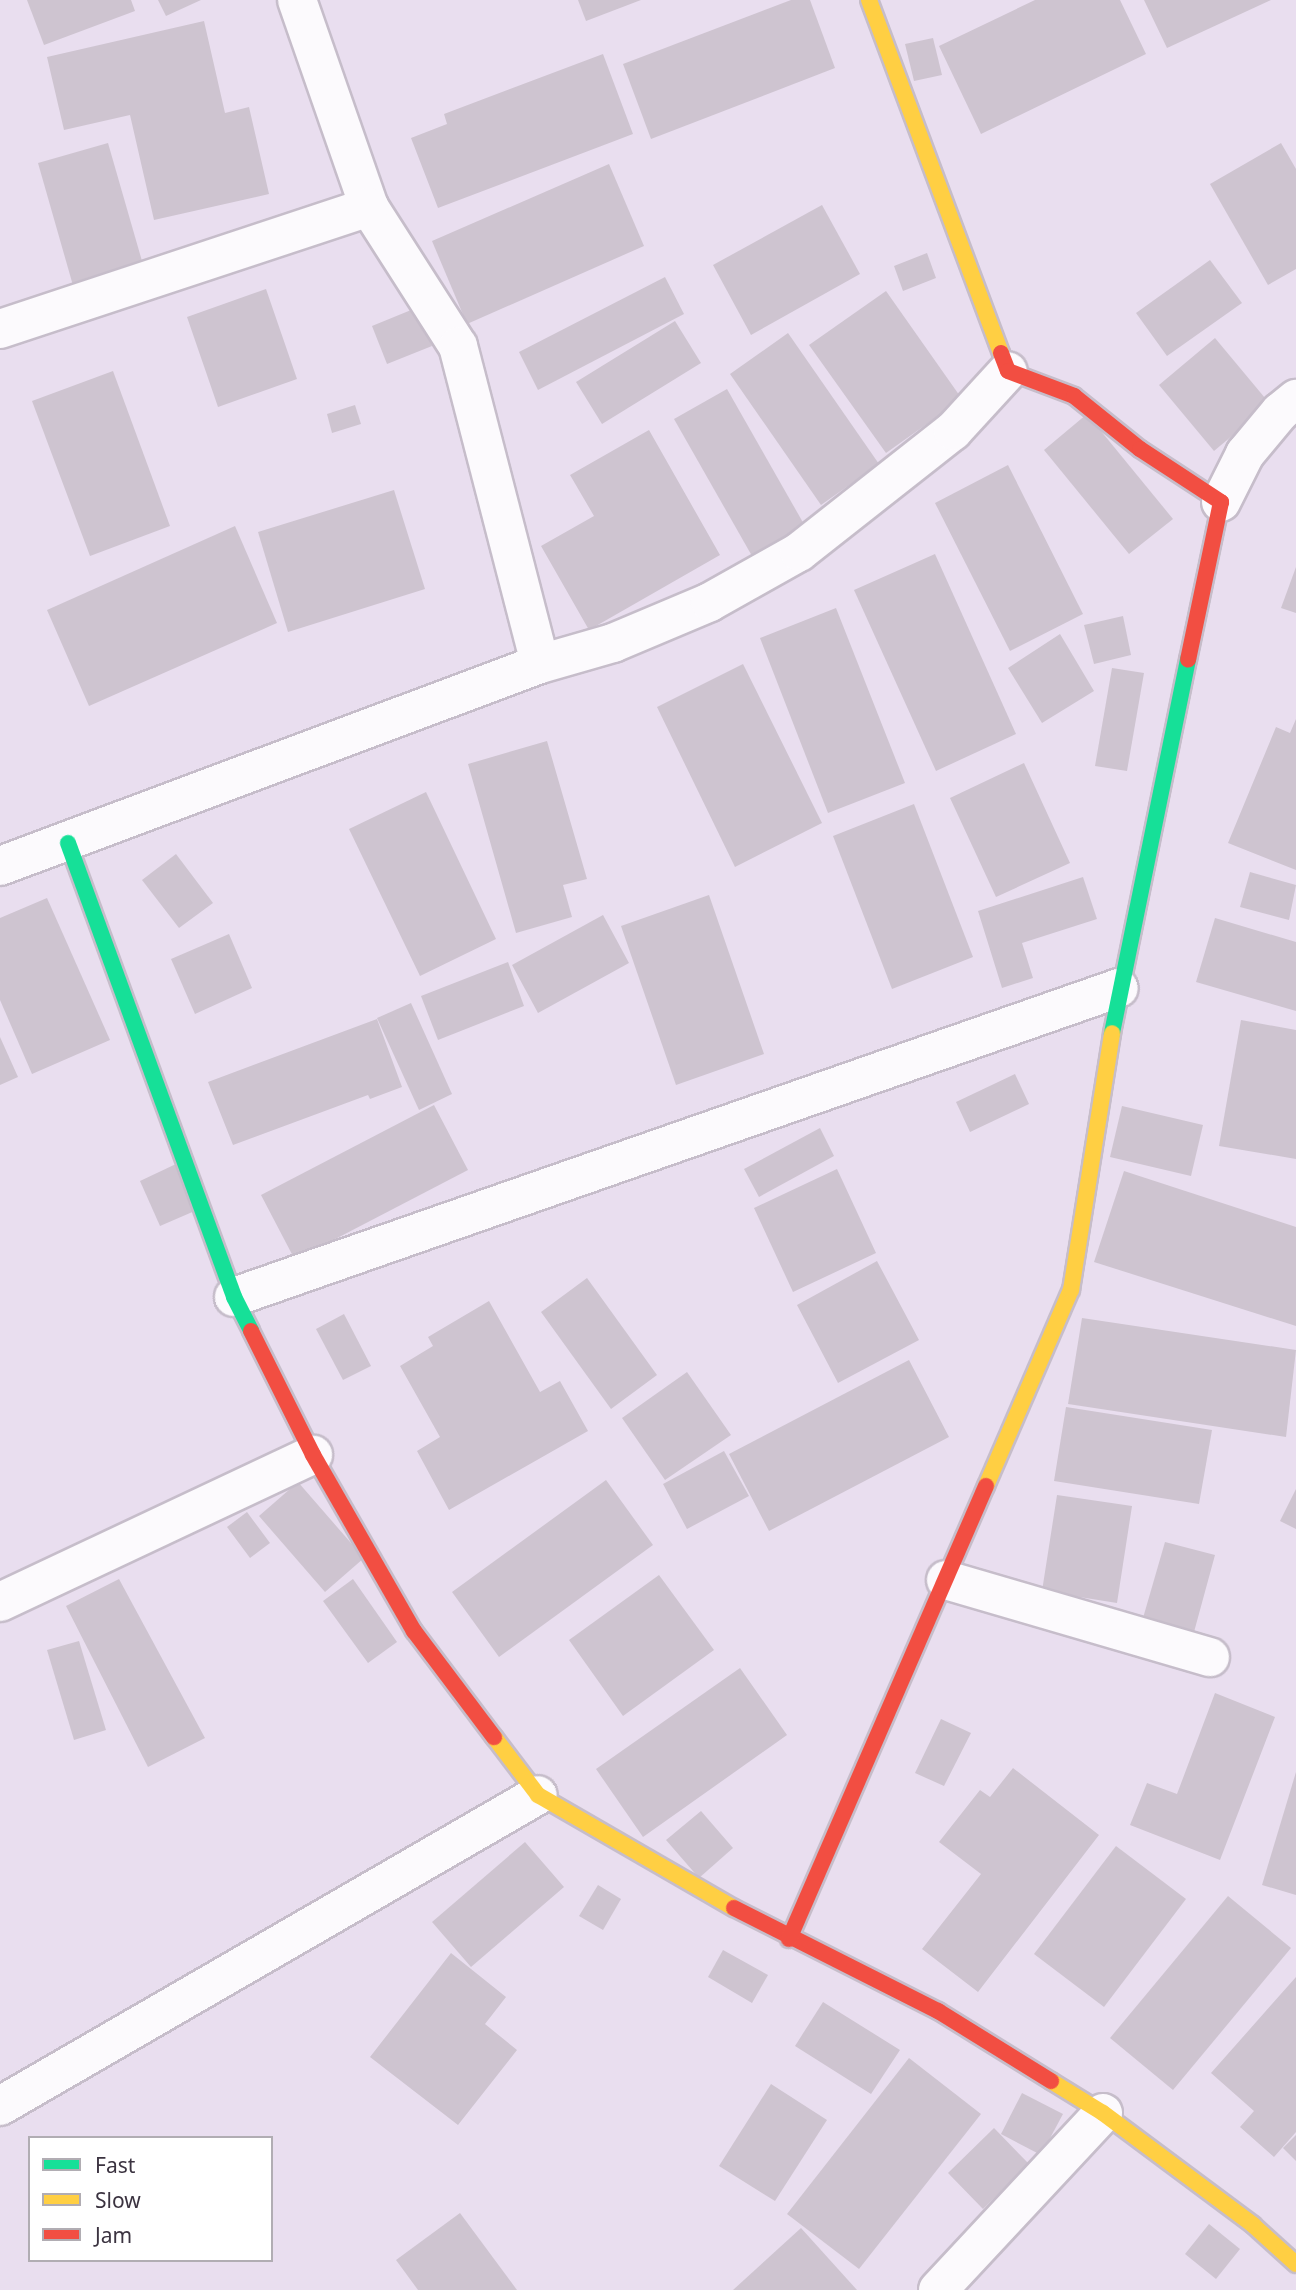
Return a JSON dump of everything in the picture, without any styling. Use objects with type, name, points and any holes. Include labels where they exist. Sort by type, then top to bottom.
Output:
[{"type":"street","points":[[297,0],[369,207],[458,345],[540,664]]},
{"type":"street","points":[[869,0],[1008,371],[1074,396],[1140,449],[1221,502]]},
{"type":"street","points":[[0,329],[369,207]]},
{"type":"street","points":[[0,866],[68,843],[540,664],[613,643],[710,602],[799,552],[953,431],[1008,371]]},
{"type":"street","points":[[789,1939],[1071,1290],[1119,988],[1221,502],[1245,454],[1280,412],[1296,399]]},
{"type":"street","points":[[68,843],[234,1297],[313,1455],[414,1631],[537,1795],[789,1939],[938,2011],[1102,2113],[1253,2225],[1296,2264]]},
{"type":"street","points":[[234,1297],[1119,988]]},
{"type":"street","points":[[0,1602],[313,1455]]},
{"type":"street","points":[[946,1580],[1210,1657]]},
{"type":"street","points":[[0,2106],[537,1795]]},
{"type":"street","points":[[938,2290],[1102,2113]]},
{"type":"building","points":[[27,0],[131,0],[135,11],[44,45]]},
{"type":"building","points":[[158,0],[201,0],[166,16]]},
{"type":"building","points":[[578,0],[641,0],[586,21]]},
{"type":"building","points":[[791,0],[810,0],[835,68],[651,139],[623,64]]},
{"type":"building","points":[[1035,0],[1120,0],[1146,54],[981,134],[939,46]]},
{"type":"building","points":[[1144,0],[1271,0],[1167,48]]},
{"type":"building","points":[[204,21],[225,113],[249,107],[269,194],[154,220],[130,115],[64,130],[47,57]]},
{"type":"building","points":[[933,38],[942,75],[914,81],[905,44]]},
{"type":"building","points":[[603,54],[633,134],[438,208],[411,138],[447,124],[444,114]]},
{"type":"building","points":[[108,143],[144,268],[74,289],[38,163]]},
{"type":"building","points":[[1281,143],[1296,169],[1296,269],[1268,285],[1210,184]]},
{"type":"building","points":[[609,164],[644,246],[467,324],[432,241]]},
{"type":"building","points":[[822,205],[860,274],[751,335],[713,265]]},
{"type":"building","points":[[927,253],[936,278],[903,291],[894,266]]},
{"type":"building","points":[[1210,260],[1242,303],[1167,356],[1136,313]]},
{"type":"building","points":[[665,277],[684,314],[538,390],[519,352]]},
{"type":"building","points":[[266,289],[297,379],[218,407],[187,317]]},
{"type":"building","points":[[886,291],[962,399],[886,453],[809,345]]},
{"type":"building","points":[[416,308],[432,346],[387,364],[372,326]]},
{"type":"building","points":[[675,321],[701,363],[602,424],[576,382]]},
{"type":"building","points":[[788,333],[879,464],[821,505],[730,374]]},
{"type":"building","points":[[1215,338],[1270,404],[1214,451],[1159,385]]},
{"type":"building","points":[[113,371],[170,526],[90,556],[32,401]]},
{"type":"building","points":[[727,389],[805,526],[752,556],[674,419]]},
{"type":"building","points":[[355,405],[361,424],[332,433],[327,414]]},
{"type":"building","points":[[1087,414],[1173,519],[1129,554],[1044,450]]},
{"type":"building","points":[[649,430],[720,555],[589,630],[541,546],[594,516],[570,475]]},
{"type":"building","points":[[1008,465],[1083,614],[1010,651],[935,503]]},
{"type":"building","points":[[394,490],[425,589],[288,632],[258,532]]},
{"type":"building","points":[[235,526],[277,623],[89,706],[47,610]]},
{"type":"building","points":[[935,554],[1016,734],[936,771],[854,590]]},
{"type":"building","points":[[1296,567],[1296,613],[1281,608]]},
{"type":"building","points":[[836,608],[905,783],[828,813],[760,638]]},
{"type":"building","points":[[1123,616],[1131,655],[1094,664],[1084,625]]},
{"type":"building","points":[[1060,634],[1094,691],[1042,723],[1008,668]]},
{"type":"building","points":[[743,664],[822,823],[735,867],[657,707]]},
{"type":"building","points":[[1112,668],[1144,673],[1127,771],[1095,766]]},
{"type":"building","points":[[1296,719],[1296,870],[1228,843],[1276,727],[1290,733]]},
{"type":"building","points":[[547,741],[587,879],[563,885],[572,917],[516,933],[468,764]]},
{"type":"building","points":[[1024,763],[1070,863],[996,897],[950,798]]},
{"type":"building","points":[[426,792],[496,939],[420,976],[349,829]]},
{"type":"building","points":[[914,804],[973,957],[892,989],[833,836]]},
{"type":"building","points":[[176,854],[213,903],[179,928],[142,880]]},
{"type":"building","points":[[1250,872],[1296,885],[1289,920],[1240,907]]},
{"type":"building","points":[[1083,877],[1097,919],[1022,943],[1033,978],[1002,988],[978,911]]},
{"type":"building","points":[[709,895],[764,1054],[676,1085],[621,926]]},
{"type":"building","points":[[47,898],[110,1040],[32,1074],[0,1000],[0,918]]},
{"type":"building","points":[[603,915],[629,963],[538,1013],[512,965]]},
{"type":"building","points":[[1215,918],[1296,942],[1296,1011],[1196,982]]},
{"type":"building","points":[[229,934],[252,988],[195,1014],[171,959]]},
{"type":"building","points":[[508,962],[524,1006],[438,1040],[421,996]]},
{"type":"building","points":[[411,1003],[452,1094],[419,1110],[377,1018]]},
{"type":"building","points":[[377,1019],[402,1087],[370,1099],[368,1095],[233,1145],[208,1082]]},
{"type":"building","points":[[1241,1020],[1296,1030],[1296,1159],[1219,1146]]},
{"type":"building","points":[[0,1037],[18,1077],[0,1085]]},
{"type":"building","points":[[1015,1074],[1029,1104],[970,1132],[956,1102]]},
{"type":"building","points":[[434,1105],[468,1170],[295,1260],[261,1195]]},
{"type":"building","points":[[1122,1106],[1203,1125],[1191,1176],[1110,1157]]},
{"type":"building","points":[[820,1128],[834,1156],[759,1197],[744,1169]]},
{"type":"building","points":[[176,1164],[197,1210],[160,1226],[140,1181]]},
{"type":"building","points":[[837,1169],[876,1253],[793,1292],[754,1208]]},
{"type":"building","points":[[1124,1171],[1296,1227],[1296,1326],[1094,1262]]},
{"type":"building","points":[[877,1261],[919,1340],[838,1383],[797,1305]]},
{"type":"building","points":[[587,1278],[657,1375],[611,1409],[541,1312]]},
{"type":"building","points":[[489,1301],[540,1392],[560,1381],[588,1431],[449,1510],[417,1451],[440,1437],[400,1366],[433,1346],[428,1337]]},
{"type":"building","points":[[344,1314],[371,1366],[343,1380],[316,1329]]},
{"type":"building","points":[[1082,1318],[1296,1350],[1286,1437],[1068,1404]]},
{"type":"building","points":[[909,1360],[949,1437],[769,1531],[729,1454]]},
{"type":"building","points":[[687,1372],[731,1435],[665,1480],[622,1418]]},
{"type":"building","points":[[1066,1407],[1212,1430],[1199,1504],[1054,1481]]},
{"type":"building","points":[[724,1451],[749,1496],[687,1529],[663,1484]]},
{"type":"building","points":[[606,1480],[653,1545],[499,1657],[452,1592]]},
{"type":"building","points":[[298,1482],[364,1558],[325,1592],[259,1516]]},
{"type":"building","points":[[1296,1489],[1296,1529],[1280,1521]]},
{"type":"building","points":[[1057,1495],[1132,1506],[1117,1603],[1042,1591]]},
{"type":"building","points":[[247,1512],[270,1543],[250,1558],[227,1527]]},
{"type":"building","points":[[1165,1542],[1215,1555],[1194,1632],[1143,1618]]},
{"type":"building","points":[[659,1575],[714,1650],[623,1716],[569,1640]]},
{"type":"building","points":[[119,1579],[205,1738],[148,1767],[66,1606]]},
{"type":"building","points":[[353,1579],[397,1642],[368,1663],[323,1601]]},
{"type":"building","points":[[79,1641],[106,1730],[74,1740],[47,1650]]},
{"type":"building","points":[[740,1668],[787,1735],[643,1837],[596,1769]]},
{"type":"building","points":[[1215,1693],[1275,1717],[1220,1860],[1130,1825],[1147,1783],[1177,1794]]},
{"type":"building","points":[[941,1719],[971,1733],[944,1786],[915,1773]]},
{"type":"building","points":[[1013,1768],[1099,1835],[978,1992],[922,1949],[981,1874],[939,1842],[980,1790],[990,1797]]},
{"type":"building","points":[[1296,1772],[1296,1895],[1262,1885]]},
{"type":"building","points":[[701,1811],[733,1848],[699,1878],[666,1840]]},
{"type":"building","points":[[525,1842],[564,1887],[471,1967],[432,1922]]},
{"type":"building","points":[[1116,1846],[1186,1899],[1104,2007],[1034,1954]]},
{"type":"building","points":[[598,1885],[621,1899],[603,1930],[579,1916]]},
{"type":"building","points":[[1228,1896],[1291,1948],[1173,2090],[1110,2038]]},
{"type":"building","points":[[723,1950],[768,1975],[752,2003],[708,1977]]},
{"type":"building","points":[[451,1953],[506,1997],[485,2024],[517,2050],[458,2125],[370,2057]]},
{"type":"building","points":[[1296,1977],[1296,2132],[1274,2157],[1240,2127],[1254,2111],[1211,2073]]},
{"type":"building","points":[[823,2002],[900,2050],[871,2094],[795,2046]]},
{"type":"building","points":[[909,2058],[981,2114],[859,2269],[787,2214]]},
{"type":"building","points":[[771,2084],[827,2120],[775,2201],[719,2166]]},
{"type":"building","points":[[1022,2093],[1063,2114],[1041,2155],[1001,2134]]},
{"type":"building","points":[[994,2128],[1029,2164],[983,2209],[948,2173]]},
{"type":"building","points":[[1296,2135],[1296,2161],[1283,2148]]},
{"type":"building","points":[[460,2213],[517,2290],[418,2290],[396,2260]]},
{"type":"building","points":[[1209,2224],[1240,2249],[1216,2279],[1185,2254]]},
{"type":"building","points":[[801,2228],[857,2290],[733,2290]]},
{"type":"traffic: fast","points":[[1112,1033],[1188,660]]},
{"type":"traffic: fast","points":[[68,843],[234,1297],[251,1331]]},
{"type":"traffic: slow","points":[[869,0],[1001,353]]},
{"type":"traffic: slow","points":[[986,1486],[1071,1290],[1112,1033]]},
{"type":"traffic: slow","points":[[494,1737],[538,1795],[734,1908]]},
{"type":"traffic: slow","points":[[1051,2081],[1103,2113],[1253,2225],[1296,2264]]},
{"type":"traffic: jam","points":[[1001,353],[1008,371],[1074,396],[1140,449],[1221,502],[1188,660]]},
{"type":"traffic: jam","points":[[251,1331],[313,1455],[414,1631],[494,1737]]},
{"type":"traffic: jam","points":[[789,1939],[986,1486]]},
{"type":"traffic: jam","points":[[734,1908],[938,2011],[1051,2081]]}]
